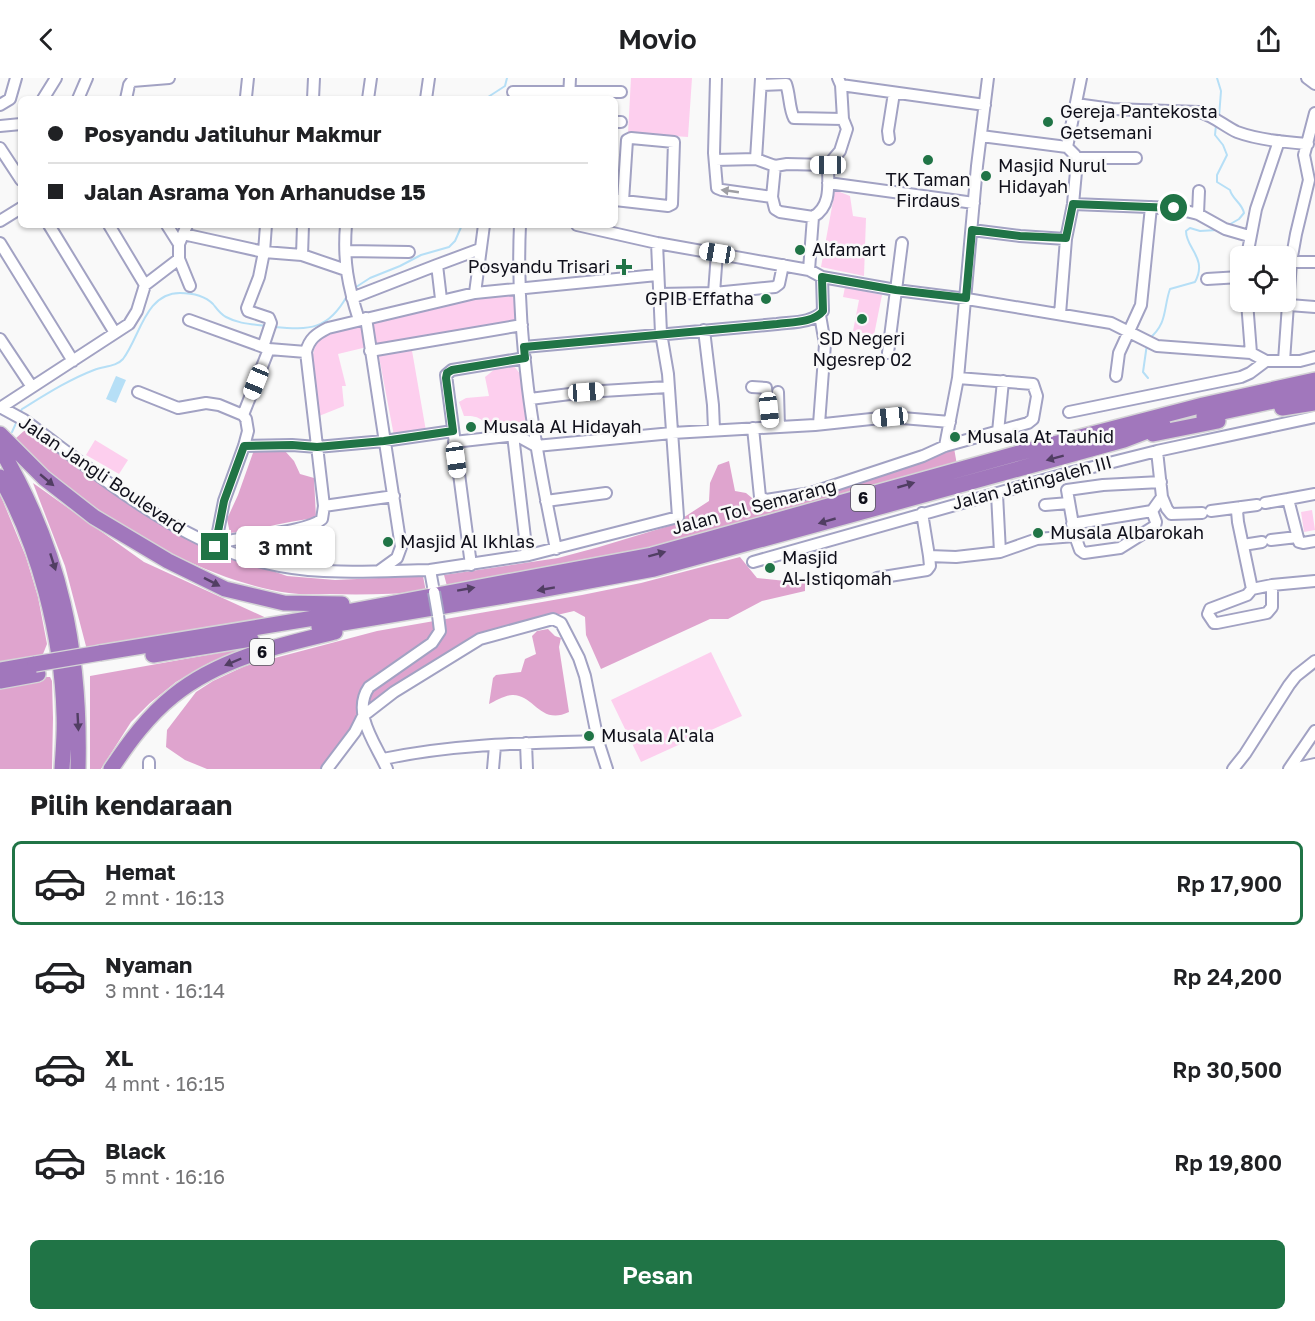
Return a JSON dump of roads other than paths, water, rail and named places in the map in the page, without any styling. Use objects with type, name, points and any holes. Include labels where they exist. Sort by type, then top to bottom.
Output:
[{"type":"highway","points":[[1203,405],[1238,389],[1315,369]]},
{"type":"highway","name":"Jalan Tol Semarang","points":[[408,599],[652,555],[1019,453],[1203,405],[1315,380]]},
{"type":"highway","name":"Jalan Tol Semarang","points":[[452,605],[654,569],[1124,440],[1157,426],[1315,392]]},
{"type":"highway","points":[[1124,440],[1315,404]]},
{"type":"highway","name":"6","points":[[0,434],[44,478],[94,517],[168,561],[225,589],[284,603],[318,605],[408,599]]},
{"type":"highway","points":[[0,448],[38,521],[55,567],[76,674],[78,769]]},
{"type":"highway","points":[[0,477],[34,555],[46,595],[59,655],[64,715],[62,769]]},
{"type":"highway","name":"6","points":[[102,658],[408,599]]},
{"type":"highway","name":"6","points":[[0,670],[36,669],[452,605]]},
{"type":"highway","name":"6","points":[[111,769],[128,743],[174,695],[234,660],[320,636],[452,605]]},
{"type":"highway","name":"6","points":[[0,681],[36,669]]},
{"type":"street","points":[[0,105],[10,99],[16,78]]},
{"type":"street","points":[[45,96],[56,78]]},
{"type":"street","points":[[79,96],[87,78]]},
{"type":"street","points":[[127,96],[132,80],[169,78]]},
{"type":"street","points":[[246,96],[248,78]]},
{"type":"street","points":[[313,96],[314,78]]},
{"type":"street","points":[[368,96],[371,78]]},
{"type":"street","points":[[426,96],[429,78]]},
{"type":"street","points":[[570,78],[570,95]]},
{"type":"street","points":[[717,78],[716,185],[719,189],[772,197]]},
{"type":"street","points":[[945,446],[958,378],[988,78]]},
{"type":"street","points":[[1067,147],[1081,78]]},
{"type":"street","points":[[1307,78],[1315,84]]},
{"type":"street","points":[[756,159],[761,81],[786,84],[794,118],[843,119]]},
{"type":"street","points":[[775,166],[772,197],[777,211],[813,216],[820,213],[825,207],[828,165],[840,151],[847,129],[843,119],[839,81],[894,93],[985,105]]},
{"type":"street","points":[[513,92],[570,95],[621,92]]},
{"type":"street","points":[[889,139],[888,131],[894,93]]},
{"type":"street","points":[[1077,104],[1112,109],[1199,112],[1245,135],[1308,144]]},
{"type":"street","points":[[1294,246],[1311,190],[1304,155],[1315,113]]},
{"type":"street","points":[[0,126],[18,124]]},
{"type":"street","points":[[981,136],[1067,147],[1076,158],[1060,314]]},
{"type":"street","points":[[631,138],[674,142],[672,204],[668,206],[619,201],[627,140],[631,138]]},
{"type":"street","points":[[1248,246],[1260,194],[1279,141]]},
{"type":"street","points":[[0,148],[18,175]]},
{"type":"street","points":[[1076,158],[1136,158]]},
{"type":"street","points":[[715,160],[756,159],[775,166],[828,165]]},
{"type":"street","points":[[828,183],[974,203]]},
{"type":"street","points":[[1198,214],[1199,191]]},
{"type":"street","points":[[1073,204],[1174,208],[1198,214],[1223,228],[1250,236]]},
{"type":"street","points":[[1116,376],[1119,353],[1141,305],[1151,207]]},
{"type":"street","points":[[0,221],[18,210]]},
{"type":"street","points":[[809,270],[813,216]]},
{"type":"street","points":[[51,228],[115,333]]},
{"type":"street","points":[[111,228],[145,285]]},
{"type":"street","points":[[243,415],[266,348],[270,326],[267,316],[252,313],[247,309],[259,277],[266,228]]},
{"type":"street","points":[[302,255],[303,228]]},
{"type":"street","points":[[346,228],[346,270],[351,293],[363,319],[370,351],[401,551],[397,558],[378,571]]},
{"type":"street","points":[[475,293],[484,228]]},
{"type":"street","points":[[520,228],[519,287],[530,399],[536,446],[556,549]]},
{"type":"street","points":[[597,228],[657,243],[809,270],[822,277],[896,290],[966,298],[1111,323],[1157,346],[1251,354],[1266,361],[1300,361],[1315,357]]},
{"type":"street","points":[[972,230],[1020,236],[1066,238]]},
{"type":"street","points":[[190,286],[178,260],[183,234],[264,252],[302,255],[346,270]]},
{"type":"street","points":[[0,243],[73,361]]},
{"type":"street","points":[[657,243],[661,333],[666,361],[672,434]]},
{"type":"street","points":[[888,353],[902,243]]},
{"type":"street","points":[[351,293],[480,249]]},
{"type":"street","points":[[346,251],[409,252]]},
{"type":"street","points":[[714,293],[717,253]]},
{"type":"street","points":[[0,407],[125,327],[132,320],[145,285],[178,260]]},
{"type":"street","points":[[1296,262],[1315,262]]},
{"type":"street","points":[[437,265],[441,299]]},
{"type":"street","points":[[658,294],[714,293],[777,286],[783,265]]},
{"type":"street","points":[[138,392],[178,408],[211,403],[243,415],[248,424],[244,446],[224,501],[215,545],[254,535],[312,526],[322,519],[324,506],[306,352],[308,344],[318,333],[328,328],[441,299],[475,293],[657,275]]},
{"type":"street","points":[[819,424],[825,344],[820,315],[824,306],[822,277]]},
{"type":"street","points":[[1207,279],[1230,278]]},
{"type":"street","points":[[1296,306],[1315,307]]},
{"type":"street","points":[[1248,312],[1251,354]]},
{"type":"street","points":[[1284,361],[1288,312]]},
{"type":"street","points":[[471,565],[453,437],[447,373],[525,352],[661,333],[777,324],[810,319],[820,315]]},
{"type":"street","points":[[189,320],[266,348],[306,352]]},
{"type":"street","points":[[370,351],[522,325]]},
{"type":"street","points":[[705,330],[714,430]]},
{"type":"street","points":[[0,339],[32,387]]},
{"type":"street","points":[[1070,412],[1241,377],[1266,361]]},
{"type":"street","points":[[753,428],[760,494],[762,499],[766,500],[811,493],[923,456],[945,446],[1031,421],[1035,416],[1037,396],[1035,386],[1030,382],[958,378]]},
{"type":"street","points":[[998,432],[1003,381]]},
{"type":"street","points":[[530,399],[586,392],[668,387]]},
{"type":"street","points":[[752,387],[766,388],[775,427]]},
{"type":"street","points":[[775,427],[778,392]]},
{"type":"street","name":"Jalan Jangli Boulevard","points":[[0,407],[24,420],[163,519],[215,545],[287,568],[337,572],[430,570],[471,565],[556,549],[678,517],[672,434]]},
{"type":"street","points":[[244,446],[317,447],[384,441],[513,435],[520,436],[536,446],[890,417],[950,422]]},
{"type":"street","name":"Jalan Jatingaleh III","points":[[753,562],[1065,474],[1157,451],[1315,417]]},
{"type":"street","points":[[513,435],[527,555]]},
{"type":"street","points":[[1157,451],[1162,497],[1171,514],[1207,512],[1315,494]]},
{"type":"street","points":[[1152,512],[1156,522],[1155,526],[1120,548],[1084,553],[1080,550],[1075,536],[1066,492],[1103,485],[1161,482]]},
{"type":"street","points":[[546,501],[606,493]]},
{"type":"street","points":[[997,494],[1000,552]]},
{"type":"street","points":[[324,506],[394,496]]},
{"type":"street","points":[[1072,524],[1152,512],[1162,497]]},
{"type":"street","points":[[1288,499],[1299,542],[1315,541]]},
{"type":"street","points":[[1045,505],[1068,503]]},
{"type":"street","points":[[1241,507],[1237,512],[1252,589]]},
{"type":"street","points":[[877,578],[927,570],[930,566],[922,513]]},
{"type":"street","points":[[929,556],[956,557],[1000,552],[1037,539],[1075,536]]},
{"type":"street","points":[[1243,545],[1297,537]]},
{"type":"street","points":[[430,570],[440,631],[432,643],[369,687],[363,700],[363,716],[385,764],[427,750],[597,741]]},
{"type":"street","points":[[1272,585],[1272,608],[1267,613],[1214,623],[1208,614],[1210,609],[1247,595],[1252,589],[1272,585],[1315,581]]},
{"type":"street","points":[[327,769],[355,732],[363,716],[394,692],[468,644],[550,619],[561,623],[579,658],[585,676],[597,741],[607,769]]},
{"type":"street","points":[[1233,769],[1289,685],[1296,676],[1315,661]]},
{"type":"street","points":[[1291,769],[1315,731]]},
{"type":"street","points":[[526,743],[527,769]]},
{"type":"street","points":[[493,769],[495,746]]},
{"type":"street","points":[[1291,769],[1315,764]]},
{"type":"water","points":[[116,376],[126,380],[116,403],[106,399]]},
{"type":"waterway","points":[[490,96],[505,86],[507,78]]},
{"type":"waterway","points":[[1217,78],[1221,91],[1219,117]]},
{"type":"waterway","points":[[1216,125],[1215,135],[1227,155],[1217,175],[1217,182],[1230,190],[1244,213],[1227,226]]},
{"type":"waterway","points":[[353,289],[370,278],[421,255],[449,247],[455,241],[461,228]]},
{"type":"waterway","points":[[1149,339],[1162,321],[1170,289],[1195,282],[1198,274],[1198,260],[1189,243],[1186,231],[1190,228],[1200,231],[1217,230]]},
{"type":"waterway","points":[[20,413],[22,409],[66,383],[94,370],[120,362],[129,350],[151,308],[168,295],[180,293],[198,295],[206,298],[222,314],[231,319],[266,326]]},
{"type":"waterway","points":[[274,327],[298,328],[325,322],[333,316],[347,296]]},
{"type":"waterway","points":[[1147,344],[1143,372],[1148,378]]},
{"type":"waterway","points":[[12,432],[17,421]]},
{"type":"place","name":"Gereja Pantekosta Getsemani","points":[[1048,122]]},
{"type":"place","name":"TK Taman Firdaus","points":[[928,160]]},
{"type":"place","name":"Masjid Nurul Hidayah","points":[[986,176]]},
{"type":"place","name":"Alfamart","points":[[800,250]]},
{"type":"place","name":"Posyandu Trisari","points":[[624,267]]},
{"type":"place","name":"GPIB Effatha","points":[[766,299]]},
{"type":"place","name":"SD Negeri Ngesrep 02","points":[[862,319]]},
{"type":"place","name":"Musala Al Hidayah","points":[[471,427]]},
{"type":"place","name":"Musala At Tauhid","points":[[955,437]]},
{"type":"place","name":"Musala Albarokah","points":[[1038,533]]},
{"type":"place","name":"Masjid Al Ikhlas","points":[[388,542]]},
{"type":"place","name":"Masjid Al-Istiqomah","points":[[770,568]]},
{"type":"place","name":"Musala Al'ala","points":[[589,736]]}]
